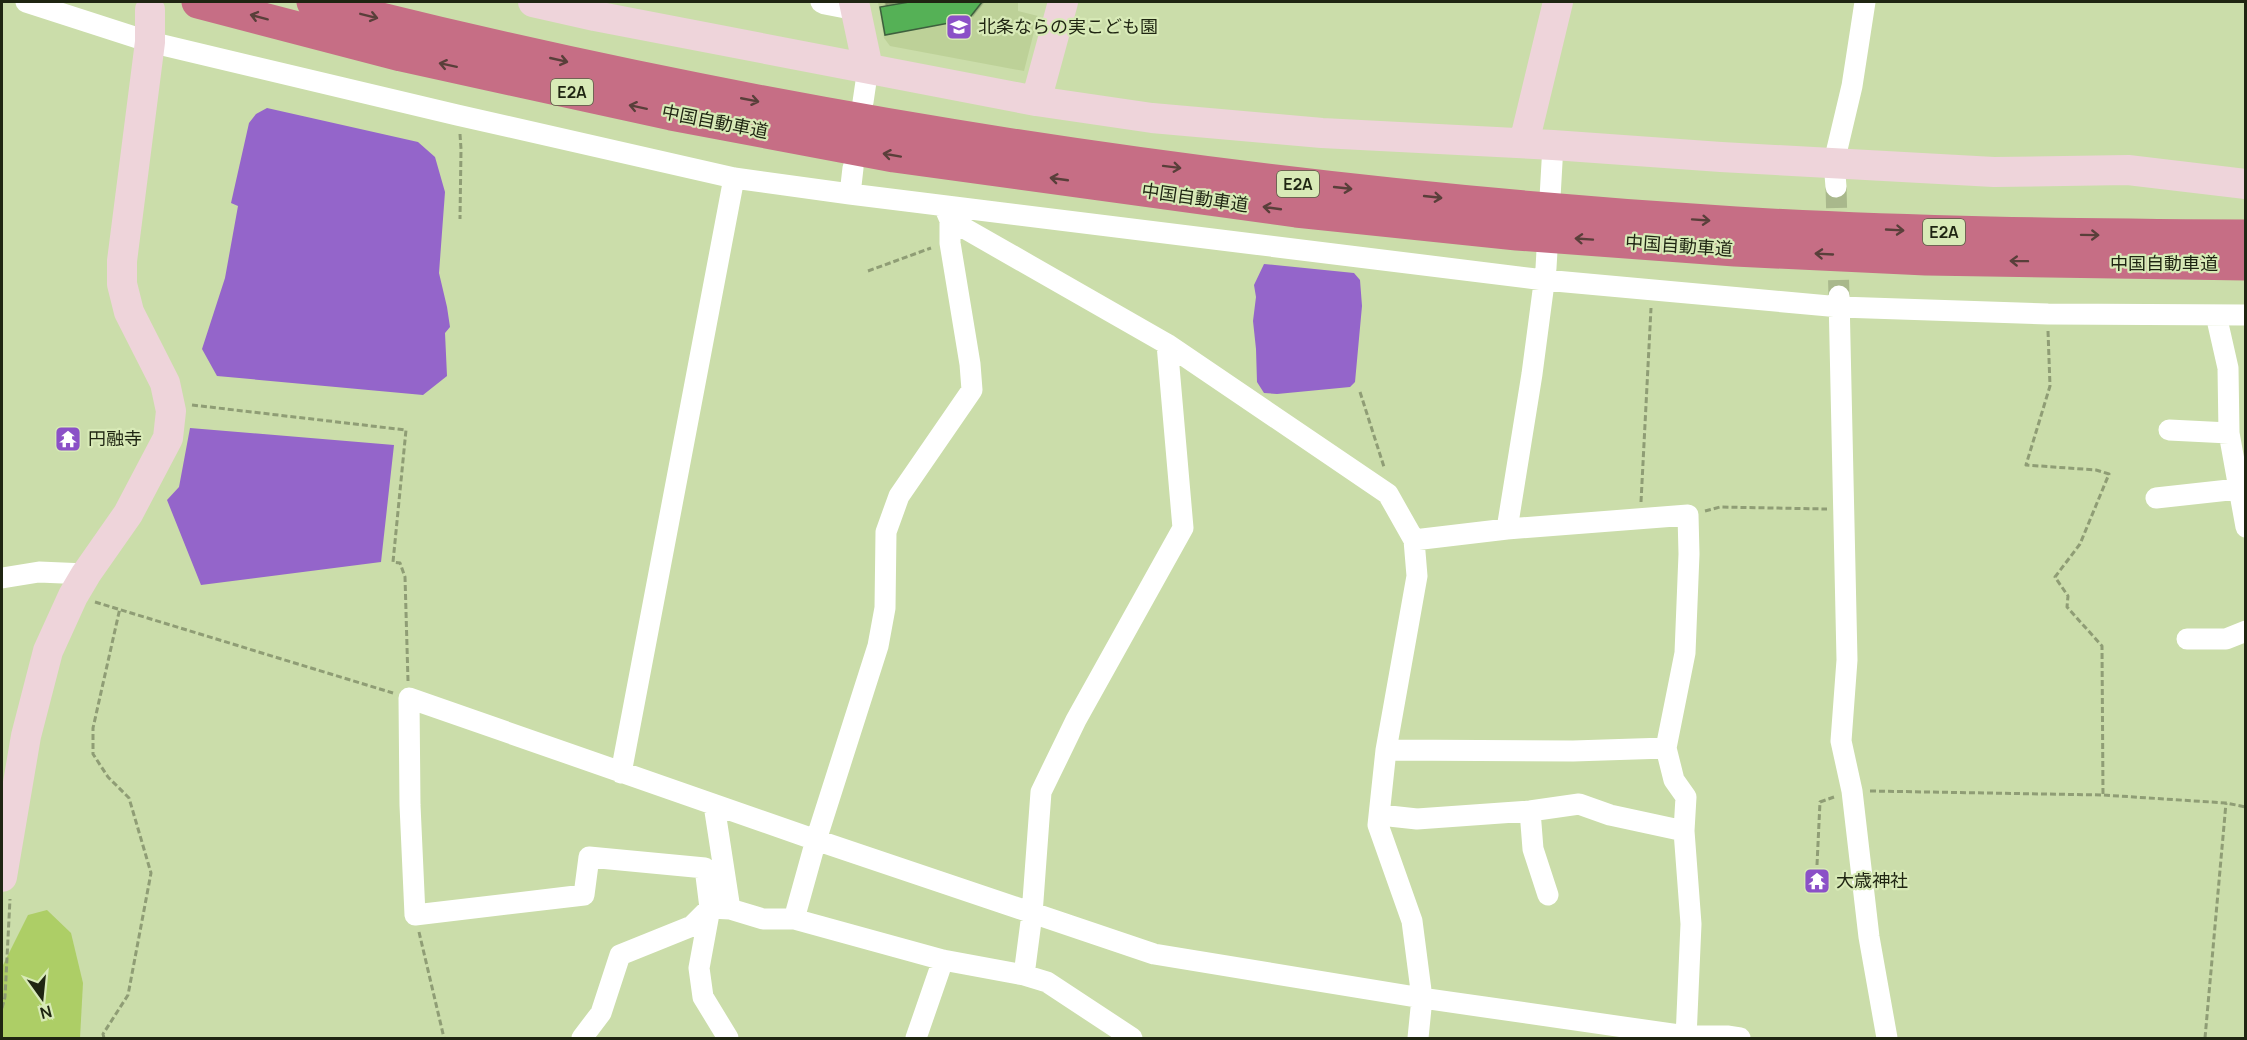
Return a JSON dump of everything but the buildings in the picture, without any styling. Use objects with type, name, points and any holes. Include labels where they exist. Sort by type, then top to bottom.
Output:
[{"type":"highway","name":"中国自動車道","points":[[198,2],[401,54],[671,114],[894,156],[952,150]]},
{"type":"highway","name":"中国自動車道","points":[[313,2],[668,84],[892,127],[952,150],[1119,174],[1373,205],[1518,234],[1737,223],[1924,231],[2246,236]]},
{"type":"highway","name":"中国自動車道","points":[[1642,229],[1735,250],[1926,259],[2246,264]]},
{"type":"street","points":[[26,2],[150,42],[457,116],[734,178],[850,194],[947,213],[1544,280],[1653,290],[2048,314],[2246,315]]},
{"type":"street","points":[[533,2],[596,9],[868,68],[1036,101],[1152,118],[1322,133],[1524,143],[1721,157],[1835,175],[2128,170],[2246,184]]},
{"type":"street","points":[[821,2],[855,6],[868,68],[863,102]]},
{"type":"street","points":[[1036,101],[1063,2]]},
{"type":"street","points":[[1524,143],[1558,2]]},
{"type":"street","points":[[1835,175],[1865,2]]},
{"type":"street","points":[[2,877],[26,736],[48,651],[79,585],[128,514],[168,438],[171,411],[165,383],[129,312],[122,284],[122,261],[150,42],[150,10]]},
{"type":"street","points":[[1507,529],[1532,374],[1544,280],[1553,145]]},
{"type":"street","points":[[850,194],[853,168]]},
{"type":"street","points":[[621,773],[734,178]]},
{"type":"street","points":[[794,919],[816,840],[878,646],[885,608],[886,532],[889,523],[899,496],[972,390],[947,213]]},
{"type":"street","points":[[947,213],[1167,344],[1388,494],[1414,540],[1417,576],[1386,750],[1378,825],[1412,921],[1422,998],[1418,1038]]},
{"type":"street","points":[[1839,301],[1846,660],[1841,741],[1852,791],[1869,937],[1887,1038]]},
{"type":"street","points":[[2156,498],[2243,508],[2229,433],[2237,369],[2216,315]]},
{"type":"street","points":[[1024,975],[1032,914],[1041,792],[1076,720],[1183,528],[1167,344]]},
{"type":"street","points":[[2169,430],[2229,433]]},
{"type":"street","points":[[1414,540],[1507,529],[1688,515],[1689,554],[1685,653],[1666,748],[1674,780],[1686,797],[1684,831],[1691,924],[1686,1037]]},
{"type":"street","points":[[2,578],[39,572],[79,585]]},
{"type":"street","points":[[2187,639],[2226,639],[2246,631]]},
{"type":"street","points":[[720,908],[705,868],[588,858],[584,895],[415,915],[410,805],[409,698],[714,805],[1154,954],[1422,998],[1686,1037],[1740,1038]]},
{"type":"street","points":[[1386,750],[1574,751],[1666,748]]},
{"type":"street","points":[[1380,815],[1417,819],[1530,811],[1579,804],[1610,815],[1684,831]]},
{"type":"street","points":[[714,805],[720,908],[699,968],[703,997],[728,1038]]},
{"type":"street","points":[[1530,811],[1533,849],[1548,895]]},
{"type":"street","points":[[582,1038],[601,1013],[620,955],[692,926],[720,908],[763,919],[794,919],[943,960],[1024,975],[1047,982],[1120,1035]]},
{"type":"street","points":[[916,1038],[943,960]]},
{"type":"path","points":[[457,116],[461,149],[460,219]]},
{"type":"path","points":[[868,271],[950,243]]},
{"type":"path","points":[[1641,518],[1641,465],[1653,290]]},
{"type":"path","points":[[2048,314],[2050,386],[2026,465],[2096,470],[2109,474],[2080,544],[2055,577],[2068,596],[2067,607],[2102,646],[2103,795]]},
{"type":"path","points":[[1360,392],[1390,485],[1388,494]]},
{"type":"path","points":[[79,585],[120,608],[409,698],[405,577],[400,563],[393,562],[406,430],[189,405]]},
{"type":"path","points":[[1688,515],[1720,507],[1843,509]]},
{"type":"path","points":[[104,1038],[103,1034],[128,995],[151,873],[129,798],[108,777],[93,754],[93,728],[120,608]]},
{"type":"path","points":[[1817,865],[1820,802],[1852,791],[2103,795],[2226,803],[2246,807]]},
{"type":"path","points":[[2205,1038],[2226,803]]},
{"type":"path","points":[[2,892],[11,900],[5,997],[2,1008]]},
{"type":"path","points":[[415,915],[444,1038]]},
{"type":"shaded area","name":"北条ならの実こども園","points":[[878,2],[1018,2],[1018,11],[1038,16],[1024,71],[890,46],[884,38]]},
{"type":"shaded area","points":[[267,108],[418,142],[435,157],[445,192],[439,273],[450,327],[445,333],[447,376],[423,395],[217,376],[202,349],[225,278],[238,206],[231,203],[249,123],[256,114]]},
{"type":"shaded area","points":[[1264,264],[1354,273],[1360,280],[1362,306],[1355,382],[1350,387],[1277,394],[1264,393],[1257,382],[1253,321],[1256,297],[1254,285]]},
{"type":"shaded area","points":[[190,428],[394,445],[381,562],[201,585],[167,500],[179,487]]},
{"type":"green space","points":[[47,910],[71,933],[83,983],[80,1038],[2,1038],[2,967],[28,915]]},
{"type":"tunnel","points":[[1836,187],[1839,296]]},
{"type":"place","name":"北条ならの実こども園","points":[[959,27]]},
{"type":"place","name":"円融寺","points":[[68,439]]},
{"type":"place","name":"大歳神社","points":[[1817,881]]}]
